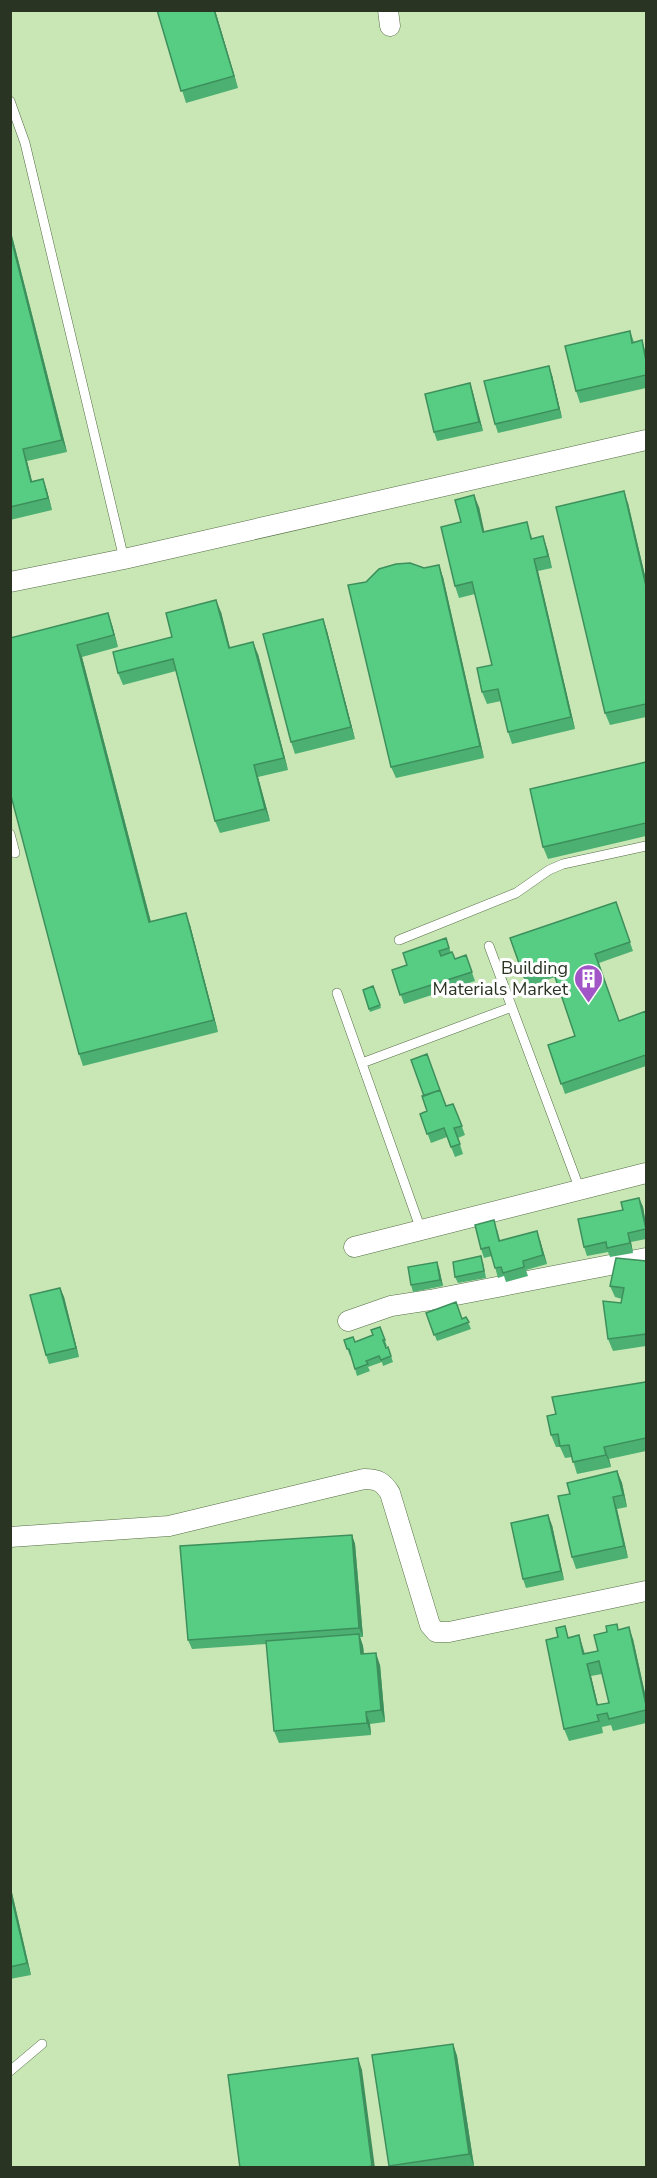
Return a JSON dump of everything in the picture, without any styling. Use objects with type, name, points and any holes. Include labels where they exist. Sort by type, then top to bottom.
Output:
[{"type":"street","points":[[10,582],[124,559],[646,440]]},
{"type":"street","points":[[354,1247],[646,1173]]},
{"type":"street","points":[[348,1322],[391,1306],[646,1258]]},
{"type":"street","points":[[10,1537],[169,1526],[364,1479],[376,1479],[384,1484],[390,1493],[430,1625],[436,1632],[449,1632],[646,1591]]},
{"type":"lane","points":[[10,101],[25,143],[124,559]]},
{"type":"lane","points":[[10,834],[15,853]]},
{"type":"lane","points":[[399,940],[516,893],[549,870],[563,864],[646,846]]},
{"type":"lane","points":[[489,946],[580,1190]]},
{"type":"lane","points":[[337,993],[421,1230]]},
{"type":"lane","points":[[362,1063],[512,1007]]},
{"type":"lane","points":[[10,2071],[42,2044]]},
{"type":"shaded area","points":[[11,11],[646,11],[646,2167],[11,2167]]},
{"type":"building","points":[[157,10],[214,10],[234,76],[181,91]]},
{"type":"building","points":[[10,234],[62,440],[23,449],[31,482],[43,479],[48,498],[10,507]]},
{"type":"building","points":[[630,331],[632,343],[642,340],[646,375],[576,391],[565,346]]},
{"type":"building","points":[[549,366],[559,409],[495,424],[484,381]]},
{"type":"building","points":[[470,383],[479,422],[434,432],[425,394]]},
{"type":"building","points":[[624,491],[646,586],[646,704],[605,713],[556,507]]},
{"type":"building","points":[[474,495],[483,532],[527,522],[531,539],[543,536],[548,556],[534,559],[571,717],[508,732],[498,689],[482,692],[477,668],[492,665],[472,582],[455,586],[441,527],[461,522],[455,500]]},
{"type":"building","points":[[410,563],[424,568],[439,565],[480,746],[391,767],[348,585],[366,582],[379,569]]},
{"type":"building","points":[[216,600],[229,648],[253,642],[284,758],[254,765],[265,809],[215,821],[173,659],[118,673],[113,652],[172,637],[166,613]]},
{"type":"building","points":[[108,613],[114,635],[77,645],[149,922],[186,913],[214,1020],[79,1054],[10,792],[10,638]]},
{"type":"building","points":[[323,619],[351,727],[291,742],[263,634]]},
{"type":"building","points":[[646,762],[646,823],[543,847],[530,789]]},
{"type":"building","name":"Building Materials Market","points":[[616,902],[630,942],[595,954],[619,1021],[646,1011],[646,1055],[561,1084],[548,1045],[575,1036],[552,968],[524,977],[510,938]]},
{"type":"building","points":[[446,938],[449,948],[439,951],[441,956],[452,952],[455,959],[466,955],[472,972],[400,995],[392,970],[407,965],[403,953]]},
{"type":"building","points":[[373,986],[380,1005],[369,1009],[363,990]]},
{"type":"building","points":[[427,1054],[440,1090],[424,1096],[411,1060]]},
{"type":"building","points":[[440,1090],[446,1106],[453,1104],[462,1126],[454,1128],[460,1144],[451,1147],[444,1128],[427,1134],[420,1114],[427,1111],[422,1096]]},
{"type":"building","points":[[639,1198],[646,1229],[628,1233],[630,1243],[607,1248],[606,1242],[584,1247],[578,1219],[623,1210],[621,1202]]},
{"type":"building","points":[[494,1220],[499,1241],[537,1231],[543,1255],[523,1261],[524,1267],[503,1273],[501,1267],[495,1268],[489,1247],[481,1249],[475,1225]]},
{"type":"building","points":[[481,1256],[484,1271],[455,1277],[453,1262]]},
{"type":"building","points":[[616,1258],[646,1261],[646,1334],[608,1339],[603,1301],[621,1303],[624,1288],[610,1286]]},
{"type":"building","points":[[437,1262],[440,1280],[411,1285],[408,1267]]},
{"type":"building","points":[[60,1288],[76,1348],[46,1355],[30,1295]]},
{"type":"building","points":[[456,1302],[462,1319],[466,1317],[469,1322],[434,1335],[426,1313]]},
{"type":"building","points":[[380,1327],[386,1348],[388,1347],[391,1356],[381,1360],[379,1356],[355,1369],[344,1340],[353,1337],[355,1342],[373,1335],[371,1330]]},
{"type":"building","points":[[646,1382],[646,1438],[604,1447],[606,1455],[573,1462],[569,1445],[560,1446],[558,1434],[551,1435],[547,1416],[556,1414],[552,1397]]},
{"type":"building","points":[[617,1471],[623,1495],[613,1497],[624,1546],[572,1557],[558,1496],[570,1494],[567,1483]]},
{"type":"building","points":[[548,1515],[561,1571],[523,1579],[511,1523]]},
{"type":"building","points":[[352,1535],[359,1628],[188,1640],[180,1546]]},
{"type":"building","points":[[617,1624],[618,1630],[629,1627],[646,1710],[609,1719],[607,1713],[597,1715],[599,1721],[564,1729],[546,1640],[558,1637],[556,1628],[565,1626],[568,1638],[579,1635],[583,1654],[598,1651],[594,1635],[607,1632],[606,1626]],"holes":[[[599,1661],[609,1703],[597,1705],[587,1664]]]},
{"type":"building","points":[[359,1634],[361,1654],[376,1653],[381,1710],[366,1712],[367,1723],[274,1731],[266,1641]]},
{"type":"building","points":[[10,1891],[27,1963],[10,1967]]},
{"type":"building","points":[[453,2044],[469,2154],[389,2166],[372,2055]]},
{"type":"building","points":[[358,2058],[372,2166],[362,2168],[240,2168],[228,2075]]},
{"type":"place","name":"Building Materials Market","points":[[589,1004]]}]
